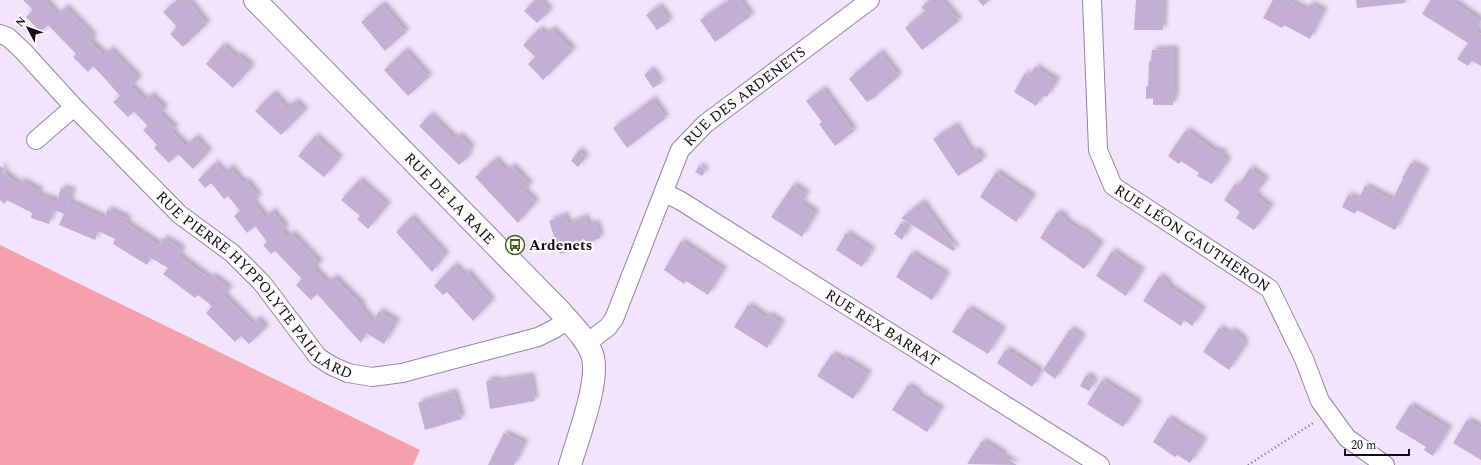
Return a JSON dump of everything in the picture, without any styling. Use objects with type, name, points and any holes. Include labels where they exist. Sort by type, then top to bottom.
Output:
[{"type":"street","name":"RUE DE LA RAIE","points":[[255,0],[568,320],[587,343],[592,357],[594,371],[592,390],[570,465]]},
{"type":"street","name":"RUE DES ARDENETS","points":[[587,343],[608,327],[614,319],[665,193],[680,150],[705,124],[870,0]]},
{"type":"street","name":"RUE LÉON GAUTHERON","points":[[1092,0],[1098,150],[1113,186],[1270,289],[1304,359],[1320,401],[1347,438],[1385,465]]},
{"type":"street","name":"RUE PIERRE HYPPOLYTE PAILLARD","points":[[0,34],[8,37],[23,51],[74,107],[179,214],[232,253],[262,283],[318,357],[332,366],[348,373],[372,377],[402,373],[538,337],[568,320]]},
{"type":"street","points":[[36,140],[74,107]]},
{"type":"street","name":"RUE REX BARRAT","points":[[665,193],[681,200],[1100,465]]},
{"type":"path","points":[[1248,465],[1329,414]]},
{"type":"shaded area","points":[[0,245],[420,450],[413,465],[0,465]]},
{"type":"building","points":[[23,0],[44,0],[58,15],[65,7],[94,37],[90,41],[104,55],[110,49],[139,79],[131,86],[145,100],[151,95],[165,109],[160,114],[175,128],[172,132],[186,146],[195,137],[209,152],[193,169],[178,154],[169,163],[154,148],[157,145],[143,130],[148,126],[134,112],[128,117],[113,102],[120,96],[93,66],[88,72],[73,57],[76,54],[48,25],[41,32],[26,17],[33,10]]},
{"type":"building","points":[[177,0],[188,0],[207,24],[183,47],[170,34],[177,27],[163,12]]},
{"type":"building","points":[[535,0],[540,0],[550,11],[537,23],[524,11]]},
{"type":"building","points":[[729,0],[740,0],[751,16],[715,42],[700,20]]},
{"type":"building","points":[[930,0],[942,0],[959,21],[922,50],[905,28],[925,11],[921,7]]},
{"type":"building","points":[[978,0],[990,0],[983,6]]},
{"type":"building","points":[[1136,0],[1164,0],[1163,30],[1134,30]]},
{"type":"building","points":[[1273,0],[1287,0],[1306,10],[1310,4],[1324,11],[1310,39],[1284,25],[1282,28],[1263,18]]},
{"type":"building","points":[[1356,0],[1405,0],[1405,3],[1357,8]]},
{"type":"building","points":[[1431,0],[1451,0],[1481,21],[1476,30],[1481,34],[1481,66],[1472,61],[1468,66],[1457,59],[1468,43],[1422,14]]},
{"type":"building","points":[[382,4],[406,32],[385,51],[361,22]]},
{"type":"building","points":[[659,6],[670,21],[657,30],[646,15]]},
{"type":"building","points":[[539,29],[546,34],[552,29],[573,50],[543,80],[528,64],[535,57],[523,45]]},
{"type":"building","points":[[223,45],[236,57],[238,55],[252,67],[233,88],[206,64]]},
{"type":"building","points":[[1175,49],[1175,98],[1173,98],[1173,105],[1153,105],[1153,98],[1146,99],[1149,61],[1151,61],[1152,50]]},
{"type":"building","points":[[405,50],[429,77],[408,96],[384,70]]},
{"type":"building","points":[[880,52],[899,76],[876,97],[867,102],[849,79]]},
{"type":"building","points":[[1035,67],[1057,81],[1047,97],[1043,95],[1036,106],[1014,92],[1025,73],[1029,76]]},
{"type":"building","points":[[651,69],[661,83],[653,88],[644,75]]},
{"type":"building","points":[[823,89],[854,131],[835,146],[819,124],[822,122],[806,101]]},
{"type":"building","points":[[273,93],[287,108],[295,101],[305,111],[281,135],[255,111]]},
{"type":"building","points":[[653,99],[666,118],[627,148],[613,128]]},
{"type":"building","points":[[430,115],[455,139],[459,135],[472,148],[468,153],[470,155],[459,165],[419,126]]},
{"type":"building","points":[[955,125],[972,153],[977,150],[983,160],[958,176],[933,139]]},
{"type":"building","points":[[1186,130],[1214,150],[1225,153],[1222,156],[1228,161],[1212,184],[1197,176],[1199,173],[1181,161],[1179,164],[1168,156]]},
{"type":"building","points":[[315,136],[340,159],[324,177],[298,156]]},
{"type":"building","points":[[579,150],[586,157],[578,167],[571,161]]},
{"type":"building","points":[[495,159],[506,171],[512,166],[530,185],[524,191],[536,202],[518,223],[475,177]]},
{"type":"building","points":[[215,163],[224,173],[230,167],[243,183],[246,181],[259,197],[253,202],[265,217],[272,211],[286,228],[282,231],[288,237],[291,233],[320,263],[314,269],[328,283],[334,277],[363,306],[361,308],[373,322],[379,311],[397,322],[384,344],[366,333],[361,343],[317,294],[311,300],[296,285],[302,279],[275,251],[271,254],[263,245],[267,242],[255,226],[247,233],[234,216],[240,211],[228,196],[224,199],[211,183],[205,188],[198,180]]},
{"type":"building","points":[[1411,163],[1426,171],[1395,230],[1357,210],[1355,214],[1342,207],[1348,195],[1358,200],[1365,186],[1392,200]]},
{"type":"building","points":[[0,166],[5,170],[3,172],[18,184],[22,181],[40,191],[38,195],[57,201],[61,188],[73,191],[69,202],[104,218],[108,209],[128,219],[126,223],[159,245],[164,238],[182,249],[179,256],[210,279],[213,276],[230,289],[224,295],[252,324],[257,319],[266,328],[249,344],[241,336],[235,342],[206,313],[212,306],[198,295],[195,298],[163,274],[168,268],[151,258],[147,265],[113,244],[115,239],[98,231],[95,240],[59,225],[64,214],[54,210],[49,224],[31,218],[32,213],[7,200],[4,204],[0,200]]},
{"type":"building","points":[[699,166],[706,170],[702,176],[695,172]]},
{"type":"building","points":[[1250,168],[1266,180],[1255,195],[1271,207],[1254,230],[1236,218],[1240,212],[1224,200],[1235,184],[1238,186]]},
{"type":"building","points":[[996,172],[1033,197],[1016,222],[980,197]]},
{"type":"building","points":[[359,180],[388,205],[368,229],[357,219],[360,216],[341,200]]},
{"type":"building","points":[[793,185],[807,194],[801,203],[816,213],[802,237],[771,217]]},
{"type":"building","points":[[922,202],[956,249],[953,251],[901,218]]},
{"type":"building","points":[[1057,212],[1067,219],[1065,221],[1081,231],[1082,230],[1101,245],[1084,269],[1040,238]]},
{"type":"building","points":[[565,215],[568,224],[585,217],[588,225],[596,223],[601,238],[592,241],[593,243],[560,254],[549,221]]},
{"type":"building","points":[[411,217],[446,255],[432,272],[396,232]]},
{"type":"building","points":[[901,223],[909,228],[902,240],[894,234]]},
{"type":"building","points":[[846,233],[872,250],[862,267],[836,250]]},
{"type":"building","points":[[681,241],[724,270],[708,295],[686,281],[684,284],[664,270]]},
{"type":"building","points":[[1112,251],[1142,271],[1126,296],[1096,276]]},
{"type":"building","points":[[911,253],[947,275],[932,300],[896,277]]},
{"type":"building","points":[[454,265],[464,275],[467,272],[492,301],[473,321],[447,292],[443,295],[434,286]]},
{"type":"building","points":[[1159,276],[1169,283],[1167,285],[1203,310],[1192,326],[1184,320],[1181,326],[1143,301]]},
{"type":"building","points":[[748,305],[767,318],[769,315],[782,323],[767,348],[734,327]]},
{"type":"building","points":[[968,308],[1003,330],[988,354],[952,332]]},
{"type":"building","points":[[1219,328],[1228,334],[1231,330],[1243,339],[1245,346],[1229,370],[1203,352]]},
{"type":"building","points":[[1070,329],[1083,337],[1055,379],[1043,370]]},
{"type":"building","points":[[1006,349],[1041,372],[1032,387],[997,363]]},
{"type":"building","points":[[832,354],[844,361],[845,359],[869,374],[853,399],[817,376]]},
{"type":"building","points":[[1086,375],[1095,381],[1089,391],[1080,386]]},
{"type":"building","points":[[531,376],[535,401],[490,409],[486,381]]},
{"type":"building","points":[[1102,380],[1139,403],[1123,427],[1087,404]]},
{"type":"building","points":[[908,385],[919,393],[918,395],[941,409],[927,432],[892,410]]},
{"type":"building","points":[[454,392],[462,419],[425,430],[418,403]]},
{"type":"building","points":[[1410,405],[1449,429],[1433,456],[1424,450],[1426,447],[1395,428]]},
{"type":"building","points":[[1168,418],[1204,441],[1190,463],[1177,455],[1175,457],[1153,442]]},
{"type":"building","points":[[1467,420],[1481,428],[1481,460],[1453,443]]},
{"type":"building","points":[[504,433],[525,443],[514,465],[488,465]]},
{"type":"building","points":[[982,441],[1004,454],[1002,456],[1017,465],[967,464]]},
{"type":"place","name":"Ardenets","points":[[515,245]]}]
